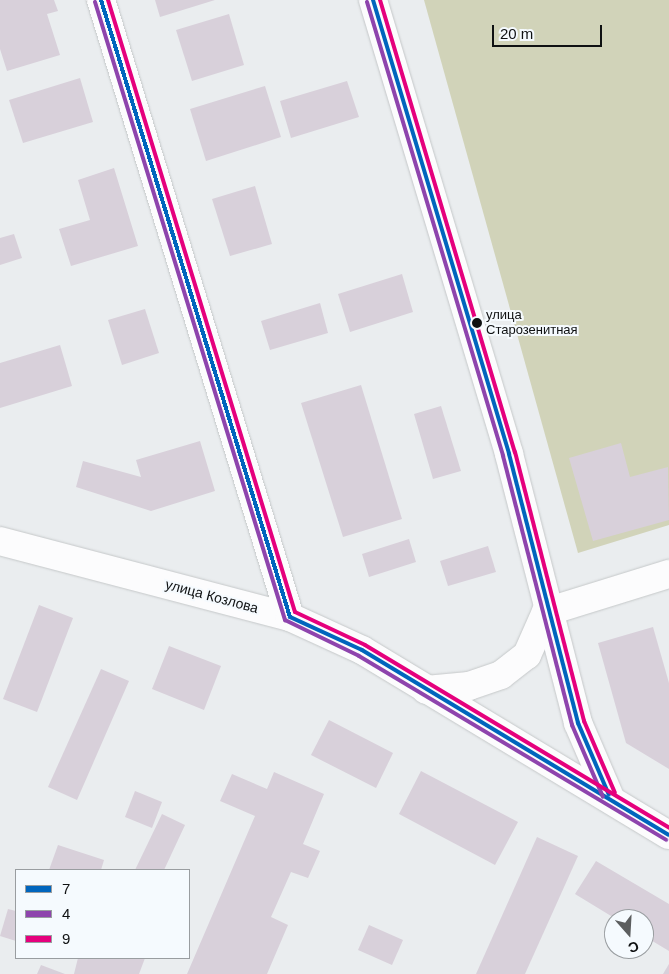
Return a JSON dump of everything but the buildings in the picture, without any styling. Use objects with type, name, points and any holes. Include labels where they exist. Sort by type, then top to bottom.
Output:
[{"type":"main road","points":[[101,0],[290,617]]},
{"type":"main road","points":[[373,0],[509,454],[546,612],[578,723],[608,796]]},
{"type":"main road","name":"улица Козлова","points":[[0,541],[290,617],[362,650],[426,690],[608,796],[669,835]]},
{"type":"main road","points":[[426,690],[469,686],[501,676],[527,655],[546,612],[669,574]]},
{"type":"green space","points":[[424,0],[669,0],[669,525],[578,553]]},
{"type":"transit line","name":"7","points":[[101,0],[290,617],[362,650],[669,835]]},
{"type":"transit line","name":"9","points":[[108,0],[295,612],[365,645],[669,828]]},
{"type":"transit line","name":"7","points":[[373,0],[509,454],[578,723],[609,795]]},
{"type":"transit line","name":"9","points":[[380,0],[515,452],[584,721],[615,793]]},
{"type":"transit line","name":"4","points":[[95,2],[285,620],[359,656],[666,840]]},
{"type":"transit line","name":"4","points":[[367,2],[503,456],[572,725],[603,797]]},
{"type":"place","name":"улица Старозенитная","points":[[477,323]]}]
